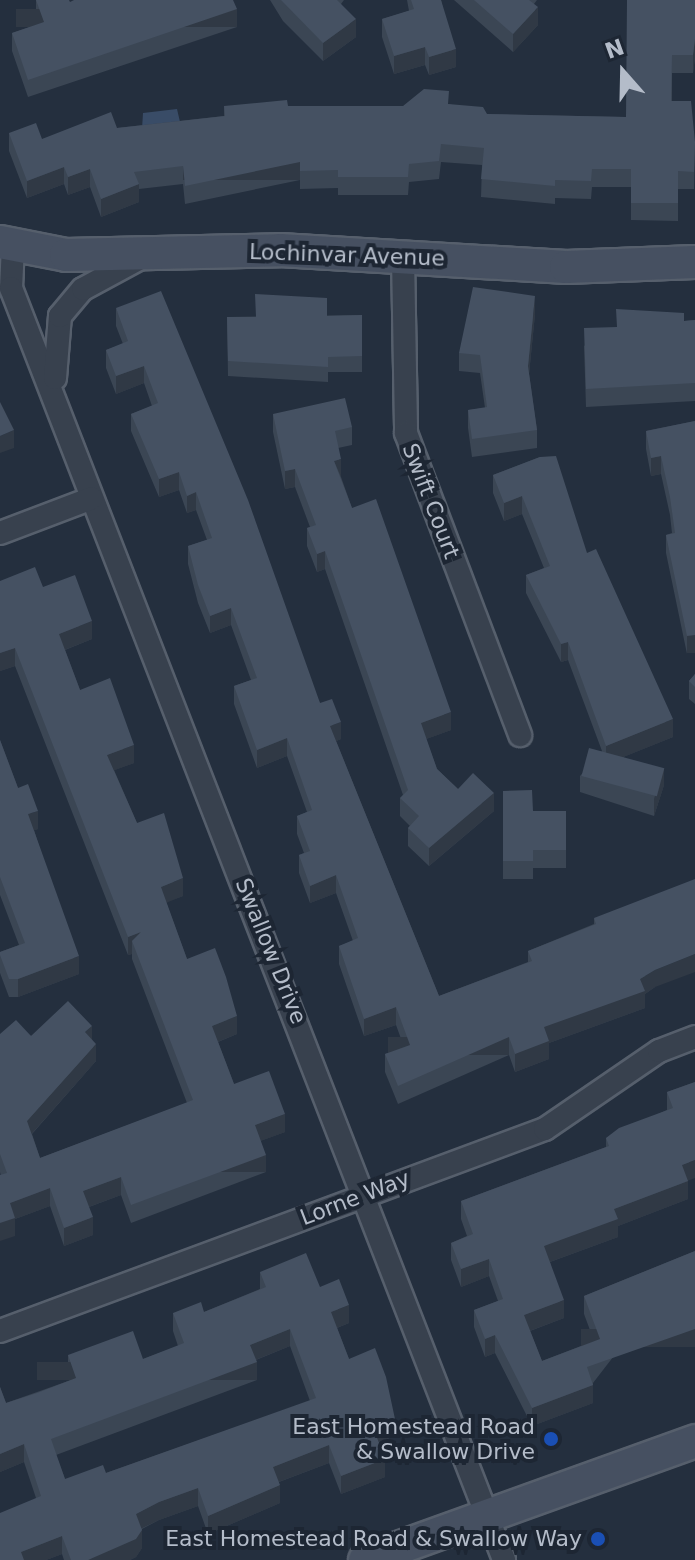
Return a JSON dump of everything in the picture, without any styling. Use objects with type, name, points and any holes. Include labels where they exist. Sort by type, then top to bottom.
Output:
[{"type":"street","name":"Lochinvar Avenue","points":[[6,244],[66,255],[153,251],[403,256],[566,267],[695,262]]},
{"type":"street","name":"Swallow Drive","points":[[6,244],[11,288],[55,387],[92,498],[366,1193],[504,1560]]},
{"type":"street","name":"Swallow Drive","points":[[55,387],[60,316],[83,289],[153,251]]},
{"type":"street","name":"Swift Court","points":[[403,256],[406,433],[520,735]]},
{"type":"street","points":[[0,533],[92,498]]},
{"type":"street","name":"Lorne Way","points":[[0,1331],[545,1129],[659,1051],[695,1037]]},
{"type":"street","points":[[365,1560],[695,1441]]},
{"type":"water","points":[[177,109],[180,122],[142,129],[143,113]]},
{"type":"building","points":[[36,0],[233,0],[237,9],[28,80],[12,33],[44,22]]},
{"type":"building","points":[[281,0],[337,0],[356,19],[323,43]]},
{"type":"building","points":[[411,0],[441,0],[456,49],[429,57],[425,47],[394,56],[382,19],[414,9]]},
{"type":"building","points":[[474,0],[529,0],[538,7],[513,34]]},
{"type":"building","points":[[627,0],[695,0],[693,55],[672,55],[671,101],[691,101],[695,142],[694,172],[678,171],[678,203],[631,203],[631,169],[592,169],[591,181],[555,180],[555,186],[481,179],[484,148],[441,144],[439,161],[409,164],[408,177],[338,177],[338,170],[300,171],[300,162],[185,186],[183,166],[134,172],[139,184],[101,199],[90,169],[68,177],[64,167],[27,181],[9,133],[36,123],[42,139],[111,112],[117,128],[225,116],[224,106],[287,100],[288,106],[403,106],[424,89],[449,91],[448,104],[483,107],[487,114],[626,117]]},
{"type":"building","points":[[473,287],[535,296],[528,366],[537,430],[472,439],[468,410],[487,407],[480,355],[459,353]]},
{"type":"building","points":[[161,291],[248,500],[320,703],[332,699],[341,722],[330,726],[439,996],[532,961],[528,951],[596,924],[594,918],[695,879],[695,954],[640,979],[645,991],[544,1027],[549,1041],[515,1054],[509,1037],[398,1086],[385,1054],[410,1045],[396,1007],[364,1019],[339,946],[358,938],[336,875],[310,886],[299,855],[310,851],[297,816],[312,810],[287,738],[257,750],[234,686],[257,678],[231,608],[210,616],[198,585],[188,546],[212,538],[196,492],[187,496],[179,472],[159,479],[131,414],[158,403],[144,366],[116,376],[106,350],[128,341],[116,308]]},
{"type":"building","points":[[255,294],[327,298],[327,316],[362,315],[362,356],[328,357],[328,367],[228,361],[227,317],[256,317]]},
{"type":"building","points":[[616,309],[684,313],[684,321],[695,320],[695,383],[586,389],[584,328],[617,327]]},
{"type":"building","points":[[345,398],[352,427],[335,431],[341,459],[334,461],[352,508],[376,499],[451,712],[421,723],[437,769],[458,789],[473,773],[494,793],[429,848],[408,828],[419,816],[400,798],[408,790],[325,551],[317,554],[307,528],[316,525],[295,469],[285,471],[273,414]]},
{"type":"building","points":[[0,402],[14,430],[0,436]]},
{"type":"building","points":[[695,421],[695,635],[687,636],[666,535],[675,533],[670,497],[661,456],[651,458],[646,431]]},
{"type":"building","points":[[556,456],[587,553],[596,549],[673,719],[606,746],[568,642],[561,644],[526,575],[550,566],[522,496],[504,503],[493,475],[540,457]]},
{"type":"building","points":[[35,567],[43,587],[75,575],[92,621],[59,634],[80,690],[110,678],[134,745],[107,755],[137,823],[164,813],[183,878],[161,887],[187,959],[215,948],[226,977],[237,1016],[212,1026],[234,1084],[269,1071],[285,1114],[255,1125],[266,1155],[131,1205],[121,1177],[83,1191],[93,1217],[64,1228],[50,1188],[10,1203],[15,1218],[0,1223],[0,1175],[7,1173],[0,1154],[0,1034],[16,1020],[31,1036],[68,1001],[92,1026],[85,1032],[96,1044],[27,1121],[40,1158],[193,1100],[132,941],[141,932],[128,937],[15,648],[0,653],[0,581]]},
{"type":"building","points":[[0,740],[18,788],[28,784],[38,811],[28,814],[79,956],[18,979],[9,979],[0,955],[0,952],[25,943],[0,877]]},
{"type":"building","points":[[589,748],[664,768],[657,796],[581,776]]},
{"type":"building","points":[[532,790],[533,811],[566,811],[566,850],[533,850],[533,861],[503,861],[503,791]]},
{"type":"building","points":[[695,1082],[695,1160],[682,1165],[688,1181],[614,1209],[618,1219],[544,1246],[564,1300],[524,1315],[542,1361],[600,1339],[584,1296],[695,1251],[695,1329],[587,1367],[593,1385],[532,1408],[495,1335],[485,1339],[474,1310],[503,1299],[489,1259],[461,1269],[451,1243],[473,1234],[461,1201],[609,1146],[606,1138],[619,1128],[673,1108],[667,1092]]},
{"type":"building","points":[[306,1253],[320,1287],[339,1279],[349,1305],[331,1312],[349,1359],[375,1348],[386,1377],[395,1419],[373,1427],[385,1459],[341,1476],[329,1445],[273,1467],[280,1485],[208,1516],[198,1488],[159,1502],[136,1514],[142,1530],[136,1539],[88,1560],[71,1560],[62,1536],[21,1552],[24,1560],[0,1560],[0,1513],[41,1496],[24,1444],[0,1454],[0,1387],[6,1403],[76,1378],[68,1355],[133,1331],[143,1359],[184,1343],[173,1313],[201,1302],[204,1312],[266,1287],[260,1272]],"holes":[[[290,1329],[316,1398],[106,1473],[103,1465],[65,1479],[51,1439],[257,1362],[250,1345]]]},
{"type":"place","name":"East Homestead Road & Swallow Drive","points":[[551,1439]]},
{"type":"place","name":"East Homestead Road & Swallow Way","points":[[598,1539]]}]
